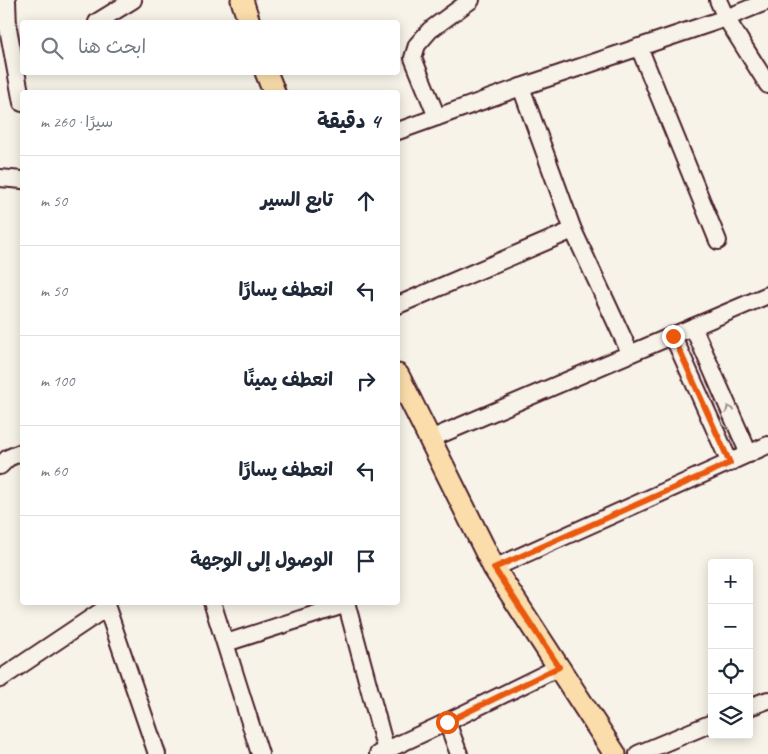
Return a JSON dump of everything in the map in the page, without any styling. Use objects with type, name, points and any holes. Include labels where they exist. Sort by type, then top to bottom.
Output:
[{"type":"main road","points":[[242,0],[248,20]]},
{"type":"main road","points":[[263,75],[266,90]]},
{"type":"main road","points":[[267,75],[273,90]]},
{"type":"main road","points":[[400,379],[494,568],[615,754]]},
{"type":"street","points":[[6,0],[8,28],[20,71]]},
{"type":"street","points":[[100,20],[133,0]]},
{"type":"street","points":[[437,117],[413,58],[417,45],[430,30],[472,0]]},
{"type":"street","points":[[718,0],[726,18],[768,85]]},
{"type":"street","points":[[400,129],[726,18],[768,1]]},
{"type":"street","points":[[639,47],[718,241]]},
{"type":"street","points":[[20,75],[21,90]]},
{"type":"street","points":[[520,87],[573,230],[630,353]]},
{"type":"street","points":[[0,178],[20,180]]},
{"type":"street","points":[[400,304],[573,230]]},
{"type":"street","points":[[430,439],[768,295]]},
{"type":"street","points":[[693,327],[749,454]]},
{"type":"street","points":[[673,336],[730,463]]},
{"type":"street","points":[[494,568],[768,445]]},
{"type":"street","points":[[0,466],[8,458],[20,453]]},
{"type":"street","points":[[0,679],[105,605],[157,754]]},
{"type":"street","points":[[213,605],[260,754]]},
{"type":"street","points":[[226,643],[340,605]]},
{"type":"street","points":[[346,605],[382,752],[559,667]]},
{"type":"street","points":[[753,706],[768,700]]},
{"type":"street","points":[[447,722],[459,754]]},
{"type":"street","points":[[638,754],[708,725]]},
{"type":"route","points":[[447,722],[559,667],[494,568],[730,463],[673,336]]}]
